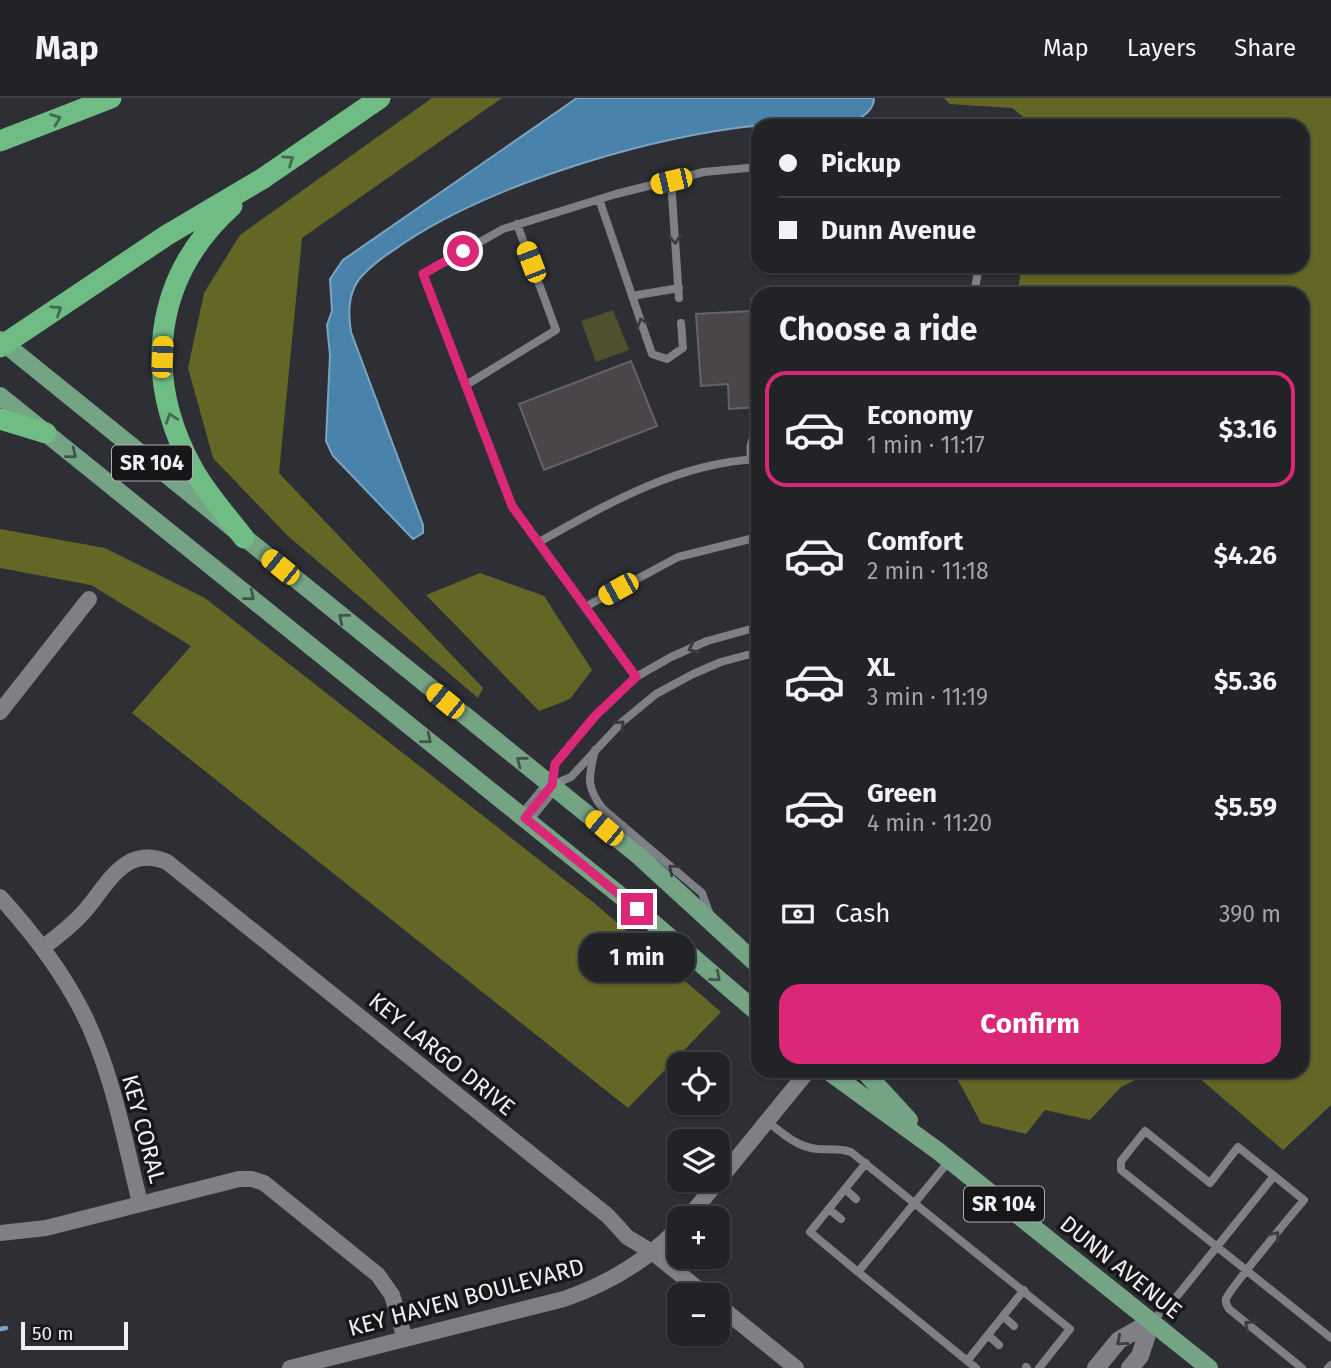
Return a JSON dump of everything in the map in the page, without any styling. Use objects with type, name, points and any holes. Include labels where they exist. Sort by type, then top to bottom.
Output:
[{"type":"highway","points":[[0,141],[111,98]]},
{"type":"highway","points":[[1,346],[167,235],[261,179],[380,98]]},
{"type":"highway","points":[[244,538],[194,470],[179,441],[162,382],[163,331],[169,305],[187,258],[215,221],[261,179]]},
{"type":"highway","points":[[0,419],[46,433]]},
{"type":"main road","name":"SR 104","points":[[1,346],[639,856],[751,958]]},
{"type":"main road","name":"SR 104","points":[[0,396],[637,909],[751,1007]]},
{"type":"main road","name":"DUNN AVENUE","points":[[838,1078],[944,1156],[1209,1368]]},
{"type":"main road","name":"DUNN AVENUE","points":[[871,1078],[944,1156]]},
{"type":"street","points":[[0,712],[89,599]]},
{"type":"street","points":[[525,818],[552,785]]},
{"type":"street","name":"KEY LARGO DRIVE","points":[[42,948],[64,932],[117,871],[131,860],[145,856],[167,862],[608,1216],[627,1237],[652,1252],[691,1283]]},
{"type":"street","name":"KEY CORAL","points":[[0,897],[42,948],[81,1009],[112,1090],[140,1203],[239,1179],[264,1183],[378,1275],[392,1295],[405,1339]]},
{"type":"street","points":[[698,1206],[802,1078]]},
{"type":"street","points":[[0,1233],[46,1227],[140,1203]]},
{"type":"street","name":"KEY HAVEN BOULEVARD","points":[[290,1368],[564,1299],[616,1276],[652,1252],[667,1238]]},
{"type":"street","points":[[730,1315],[796,1368]]},
{"type":"street","points":[[1096,1368],[1119,1340],[1152,1322]]},
{"type":"street","points":[[1130,1368],[1140,1356],[1152,1322]]},
{"type":"lane","points":[[636,677],[512,506],[423,274],[503,229],[517,224],[599,199],[704,172],[751,168]]},
{"type":"lane","points":[[671,181],[679,298]]},
{"type":"lane","points":[[599,199],[652,354],[667,359],[683,348],[681,323]]},
{"type":"lane","points":[[466,385],[556,330],[517,224]]},
{"type":"lane","points":[[632,296],[678,288]]},
{"type":"lane","points":[[538,542],[610,502],[675,474],[751,460]]},
{"type":"lane","points":[[585,607],[678,557],[751,539]]},
{"type":"lane","points":[[552,785],[555,764],[595,716],[636,677],[707,641],[751,629]]},
{"type":"lane","points":[[552,785],[571,777],[596,747],[656,694],[693,674],[751,654]]},
{"type":"lane","points":[[596,747],[589,774],[590,790],[594,799],[702,893],[712,922]]},
{"type":"lane","points":[[767,1121],[793,1141],[815,1149],[841,1149],[851,1152],[1070,1329],[1039,1368]]},
{"type":"lane","points":[[1302,1368],[1229,1309],[1226,1303],[1227,1296],[1247,1271],[1304,1200],[1238,1147],[1210,1183],[1145,1131],[1121,1161],[1121,1170],[1217,1246],[1247,1271],[1331,1338]]},
{"type":"lane","points":[[859,1272],[915,1203],[944,1156]]},
{"type":"lane","points":[[866,1163],[810,1232],[976,1368]]},
{"type":"lane","points":[[1152,1322],[1178,1295],[1273,1176]]},
{"type":"lane","points":[[845,1189],[856,1199]]},
{"type":"lane","points":[[829,1209],[841,1219]]},
{"type":"lane","points":[[885,1222],[893,1230]]},
{"type":"lane","points":[[869,1241],[878,1248]]},
{"type":"lane","points":[[967,1361],[1024,1290]]},
{"type":"lane","points":[[1003,1316],[1014,1326]]},
{"type":"lane","points":[[988,1335],[999,1345]]},
{"type":"lane","points":[[1042,1349],[1050,1355]]},
{"type":"green space","points":[[613,310],[629,350],[596,362],[581,321]]},
{"type":"shaded area","points":[[432,98],[502,98],[302,238],[279,473],[483,688],[478,698],[288,536],[213,458],[188,368],[204,293],[240,235]]},
{"type":"shaded area","points":[[944,98],[1331,98],[1331,1105],[1283,1150],[1199,1078],[1309,1078],[1309,287],[1018,287],[1021,273],[1309,273],[1309,119],[1026,119],[1012,108],[950,104]]},
{"type":"shaded area","points":[[0,529],[105,548],[205,598],[593,902],[721,1012],[682,1052],[667,1052],[667,1068],[628,1108],[132,713],[191,646],[91,585],[0,568]]},
{"type":"shaded area","points":[[480,573],[544,596],[592,670],[570,699],[539,711],[426,595]]},
{"type":"shaded area","points":[[957,1078],[1139,1078],[1121,1087],[1090,1120],[1045,1110],[1026,1134],[981,1123]]},
{"type":"water","points":[[577,98],[874,98],[871,108],[858,119],[751,119],[751,126],[696,135],[610,155],[522,184],[442,221],[395,249],[366,272],[351,296],[351,332],[423,525],[423,533],[413,539],[333,456],[326,441],[330,355],[327,325],[332,311],[330,279],[343,260]]},
{"type":"building","points":[[751,311],[751,407],[729,409],[728,384],[701,386],[696,314]]},
{"type":"building","points":[[631,361],[657,426],[544,470],[519,404]]},
{"type":"waterway","points":[[0,1329],[6,1328]]},
{"type":"route","points":[[463,251],[423,274],[512,506],[636,677],[595,716],[555,764],[552,785],[525,818],[637,909]]}]
